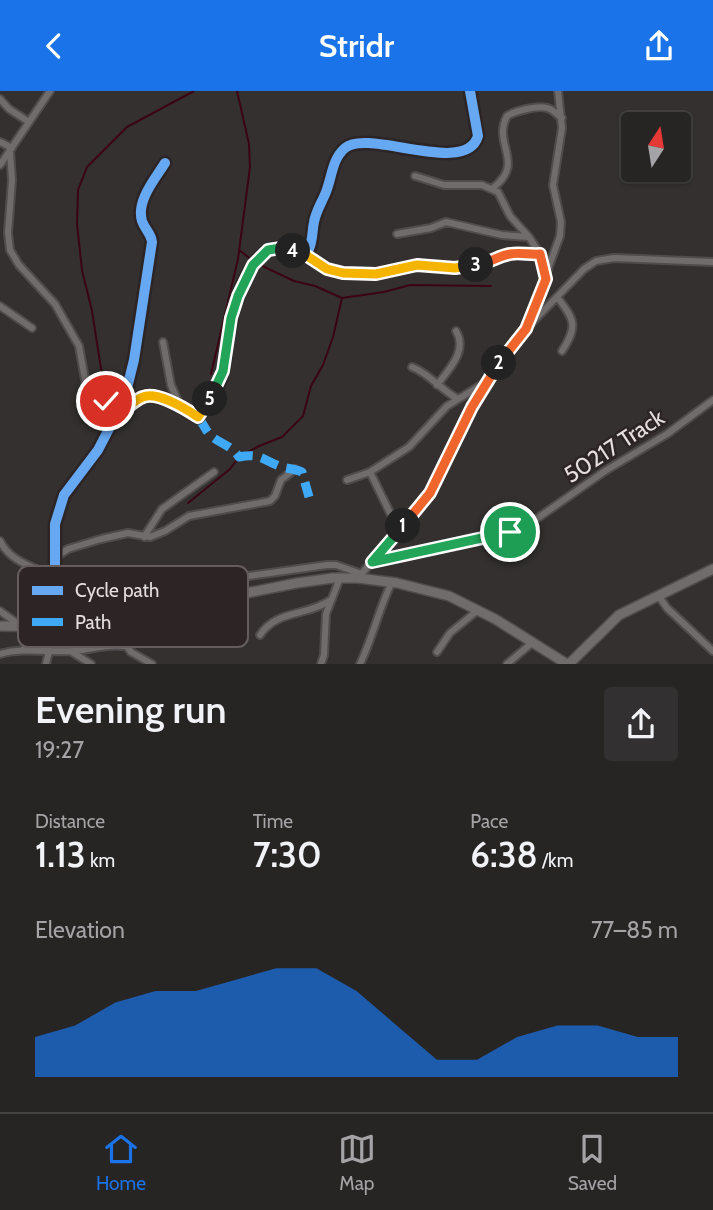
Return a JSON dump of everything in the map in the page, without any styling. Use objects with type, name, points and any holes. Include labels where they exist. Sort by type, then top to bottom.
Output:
[{"type":"main road","points":[[248,592],[360,576],[392,582],[449,596],[478,610],[568,664],[619,615],[712,571]]},
{"type":"main road","points":[[0,626],[18,627]]},
{"type":"street","points":[[0,165],[50,91]]},
{"type":"street","points":[[1,142],[11,150],[8,233],[12,256],[41,286],[62,315],[79,346],[86,385],[121,407],[128,407],[149,395],[180,406],[198,417],[222,376],[231,318],[253,265],[271,249],[301,252],[307,251],[311,246],[315,217],[328,188],[334,165],[345,149],[361,142],[431,152],[453,152],[465,148],[474,143],[478,135],[470,91]]},
{"type":"street","points":[[526,329],[558,245],[561,229],[553,185],[562,118],[557,92]]},
{"type":"street","points":[[0,99],[9,109],[29,122]]},
{"type":"street","points":[[493,188],[503,181],[508,169],[503,135],[507,116],[543,107],[562,118]]},
{"type":"street","points":[[56,566],[54,531],[64,495],[98,450],[121,407],[134,360],[152,242],[142,221],[142,211],[149,188],[165,163]]},
{"type":"street","points":[[415,176],[443,185],[475,184],[493,188],[500,194],[510,216],[540,254],[546,279]]},
{"type":"street","points":[[397,234],[431,228],[446,222],[502,235],[529,237]]},
{"type":"street","points":[[301,252],[327,269],[363,275],[417,265],[455,268],[491,263],[511,253],[540,254]]},
{"type":"street","points":[[248,576],[327,565],[336,565],[360,576],[430,493],[472,407],[505,353],[590,264],[605,259],[713,262]]},
{"type":"street","points":[[556,297],[573,321],[572,335],[562,351]]},
{"type":"street","points":[[0,306],[32,328]]},
{"type":"street","points":[[437,385],[459,352],[461,342],[456,331]]},
{"type":"street","points":[[163,342],[171,385],[180,406]]},
{"type":"street","points":[[412,367],[458,400]]},
{"type":"street","points":[[347,480],[370,472],[417,440],[437,416],[487,381]]},
{"type":"street","name":"50217 Track","points":[[372,562],[472,541],[525,526],[605,471],[667,434],[713,400]]},
{"type":"street","points":[[56,557],[68,549],[116,535],[132,533],[150,537],[189,516],[270,501],[275,496],[281,479],[295,469]]},
{"type":"street","points":[[144,537],[162,509],[214,472]]},
{"type":"street","points":[[370,472],[396,523],[396,533]]},
{"type":"street","points":[[0,541],[18,560],[31,566]]},
{"type":"street","points":[[321,664],[324,656],[326,614],[340,578]]},
{"type":"street","points":[[360,664],[384,596],[392,582]]},
{"type":"street","points":[[657,595],[675,617],[713,651]]},
{"type":"street","points":[[260,635],[272,622],[288,614],[321,606],[331,600]]},
{"type":"street","points":[[437,652],[450,633],[478,610]]},
{"type":"street","points":[[0,611],[18,624]]},
{"type":"street","points":[[507,664],[533,642]]},
{"type":"street","points":[[22,650],[25,647]]},
{"type":"street","points":[[46,664],[48,647]]},
{"type":"street","points":[[0,654],[22,650],[70,651],[95,647]]},
{"type":"street","points":[[126,647],[152,664]]},
{"type":"street","points":[[70,651],[91,664]]},
{"type":"waterway","points":[[102,375],[92,311],[82,270],[77,224],[78,190],[87,167],[127,127],[194,91]]},
{"type":"waterway","points":[[211,374],[238,259],[250,167],[249,144],[237,91]]},
{"type":"waterway","points":[[239,250],[256,263],[294,281],[315,286],[342,298],[410,285],[491,286]]},
{"type":"waterway","points":[[188,503],[230,469],[239,457],[282,437],[303,416],[311,386],[323,365],[333,337],[342,298]]},
{"type":"marked path","points":[[198,417],[211,436],[239,457],[256,456],[302,472],[309,497]]},
{"type":"cycle path","points":[[122,406],[130,405],[141,397],[154,396],[170,401],[198,417],[220,380],[232,315],[244,281],[256,261],[269,250],[275,248],[304,252],[309,249],[316,214],[341,152],[357,143],[374,143],[437,153],[455,152],[470,147],[478,136],[470,91]]},
{"type":"cycle path","points":[[55,566],[55,524],[64,495],[98,450],[124,400],[134,360],[152,242],[142,221],[142,206],[165,163]]},
{"type":"route","points":[[106,401],[120,409],[149,395],[176,404],[198,417],[222,376],[231,318],[238,296],[253,265],[268,250],[281,248],[301,252],[327,269],[363,275],[417,265],[455,268],[491,263],[511,253],[540,254],[546,279],[526,329],[505,353],[472,407],[427,497],[372,562],[510,532]]}]
